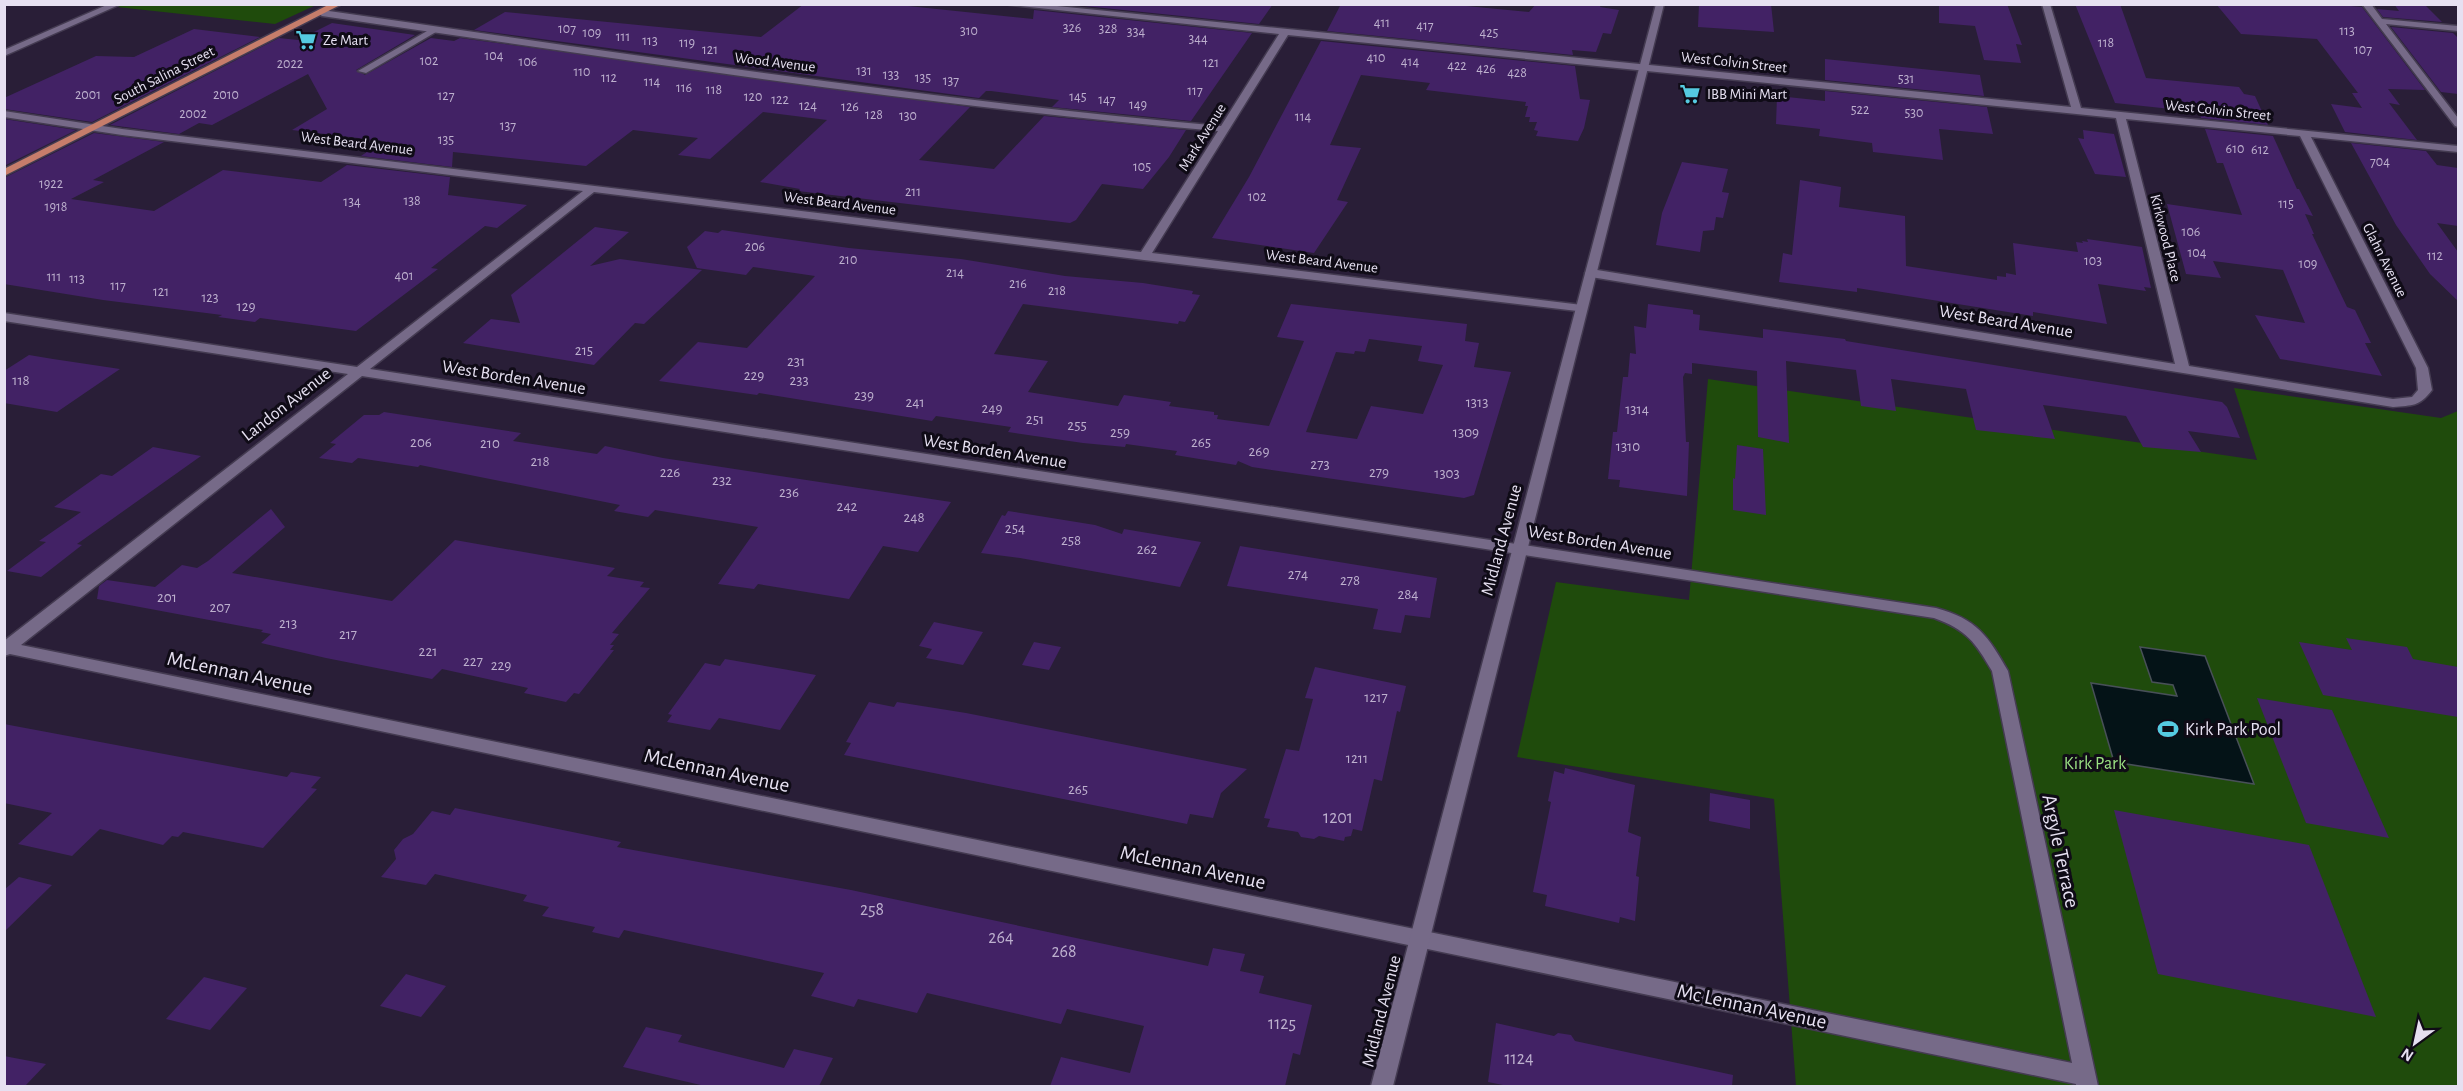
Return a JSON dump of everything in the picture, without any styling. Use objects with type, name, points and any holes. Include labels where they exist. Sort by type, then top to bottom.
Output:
[{"type":"main road","name":"South Salina Street","points":[[4,173],[338,4]]},
{"type":"street","points":[[4,53],[117,4]]},
{"type":"street","name":"West Colvin Street","points":[[1007,4],[2458,149]]},
{"type":"street","name":"Midland Avenue","points":[[1382,1086],[1660,4]]},
{"type":"street","points":[[2046,4],[2078,111]]},
{"type":"street","points":[[2366,4],[2458,124]]},
{"type":"street","name":"Wood Avenue","points":[[321,13],[772,78],[1100,118],[1225,129]]},
{"type":"street","points":[[2379,21],[2458,28]]},
{"type":"street","points":[[363,71],[437,29]]},
{"type":"street","name":"Mark Avenue","points":[[1144,257],[1285,32]]},
{"type":"street","name":"West Beard Avenue","points":[[4,114],[94,128],[1582,309]]},
{"type":"street","name":"Kirkwood Place","points":[[2120,115],[2183,369]]},
{"type":"street","name":"Glahn Avenue","points":[[2304,134],[2422,368],[2425,390],[2416,401]]},
{"type":"street","name":"Landon Avenue","points":[[5,648],[592,189]]},
{"type":"street","name":"West Beard Avenue","points":[[1591,273],[2393,403],[2416,401]]},
{"type":"street","name":"West Borden Avenue","points":[[4,317],[1520,547],[1936,613],[1964,622],[1975,631]]},
{"type":"street","name":"Argyle Terrace","points":[[1975,631],[2000,671],[2086,1081]]},
{"type":"street","name":"McLennan Avenue","points":[[5,648],[1420,937]]},
{"type":"street","name":"Mc Lennan Avenue","points":[[1420,937],[2086,1081]]},
{"type":"green space","points":[[123,5],[316,5],[275,24],[117,7]]},
{"type":"green space","name":"Kirk Park","points":[[1708,379],[2257,460],[2234,388],[2441,418],[2458,411],[2458,1086],[1796,1086],[1774,799],[1517,757],[1556,582],[1689,600]]},
{"type":"shaded area","name":"Kirk Park Pool","points":[[2140,647],[2205,656],[2254,784],[2114,762],[2091,683],[2177,696],[2173,685],[2152,682]]},
{"type":"building","points":[[804,4],[889,4],[1033,19],[1034,10],[1252,33],[1191,121],[1052,107],[1059,100],[991,91],[986,91],[979,98],[474,30],[505,12],[761,37]]},
{"type":"building","points":[[1065,4],[1273,4],[1259,24]]},
{"type":"building","points":[[1341,4],[1446,4],[1529,12],[1536,4],[1601,4],[1600,7],[1619,10],[1611,34],[1603,33],[1596,52],[1572,50],[1573,55],[1327,31]]},
{"type":"building","points":[[1699,4],[1771,4],[1774,32],[1698,27]]},
{"type":"building","points":[[1939,4],[2007,4],[2022,45],[2016,44],[2021,63],[1984,60],[1975,26],[1939,23]]},
{"type":"building","points":[[2075,4],[2120,4],[2146,78],[2239,87],[2244,94],[2255,96],[2268,125],[2201,118],[2199,112],[2115,103]]},
{"type":"building","points":[[2216,4],[2328,4],[2362,7],[2425,90],[2388,89],[2400,105],[2389,103],[2417,140],[2345,132],[2331,104],[2362,108],[2352,93],[2358,93],[2317,39],[2241,34]]},
{"type":"building","points":[[2394,4],[2424,4],[2442,22],[2383,17],[2377,9],[2399,11]]},
{"type":"building","points":[[332,23],[415,35],[356,70],[365,75],[431,38],[454,41],[460,38],[970,107],[919,160],[994,169],[1044,116],[1186,130],[1169,157],[1143,189],[1102,184],[1076,220],[1070,223],[798,191],[800,189],[760,182],[827,120],[763,112],[710,159],[678,155],[698,138],[633,130],[586,166],[453,152],[452,167],[361,156],[383,141],[292,130],[327,109],[308,74],[212,125],[199,123],[179,134],[110,125],[279,38],[298,40]]},
{"type":"building","points":[[2391,27],[2453,33],[2458,38],[2458,94],[2441,92]]},
{"type":"building","points":[[194,29],[260,37],[92,122],[4,109],[4,98],[96,56],[134,57]]},
{"type":"building","points":[[1321,41],[1575,66],[1580,99],[1590,100],[1584,128],[1578,141],[1536,136],[1538,131],[1534,130],[1537,122],[1529,122],[1530,117],[1525,117],[1528,106],[1525,106],[1526,102],[1426,90],[1430,83],[1361,75],[1330,145],[1361,148],[1337,200],[1348,202],[1314,253],[1212,238],[1249,177]]},
{"type":"building","points":[[1825,59],[1980,75],[1984,96],[1825,80]]},
{"type":"building","points":[[1825,91],[1987,107],[1993,134],[1939,129],[1943,160],[1873,152],[1872,143],[1819,136],[1820,129],[1776,124],[1777,96],[1825,101]]},
{"type":"building","points":[[4,119],[76,130],[4,166]]},
{"type":"building","points":[[2205,129],[2273,136],[2297,189],[2313,216],[2305,214],[2314,234],[2312,234],[2347,307],[2355,310],[2371,343],[2365,343],[2382,376],[2280,359],[2255,315],[2305,323],[2283,270],[2213,261],[2221,278],[2186,274],[2167,204],[2242,215],[2223,163],[2217,163]]},
{"type":"building","points":[[2083,130],[2114,134],[2126,177],[2095,174],[2078,138],[2084,139]]},
{"type":"building","points":[[94,133],[164,142],[93,180],[104,182],[71,199],[154,211],[223,170],[321,182],[347,165],[450,177],[448,195],[527,205],[497,228],[485,226],[431,268],[438,269],[356,331],[260,318],[255,322],[218,317],[222,315],[103,300],[4,284],[4,178]]},
{"type":"building","points":[[2351,143],[2426,151],[2437,165],[2458,168],[2458,226],[2437,223],[2458,252],[2458,301],[2430,274],[2396,225]]},
{"type":"building","points":[[1682,162],[1728,169],[1722,192],[1729,193],[1723,218],[1716,217],[1714,230],[1703,231],[1700,252],[1656,245],[1662,213]]},
{"type":"building","points":[[1800,180],[1841,187],[1839,207],[1905,216],[1906,266],[1997,280],[1997,276],[2006,277],[2006,273],[2016,275],[2013,243],[2078,252],[2076,242],[2088,242],[2087,239],[2142,247],[2151,288],[2144,287],[2146,291],[2098,284],[2107,324],[2033,312],[2033,316],[1857,288],[1857,292],[1779,282],[1783,253],[1792,255]]},
{"type":"building","points":[[595,227],[629,232],[590,266],[620,259],[702,270],[644,324],[635,323],[594,365],[463,343],[491,319],[520,323],[511,295]]},
{"type":"building","points":[[722,230],[849,248],[961,259],[1065,276],[1143,283],[1193,291],[1192,294],[1200,295],[1185,322],[1179,321],[1178,324],[1023,304],[994,354],[1048,361],[1028,392],[1118,406],[1124,395],[1171,402],[1169,406],[1214,412],[1214,415],[1218,415],[1217,419],[1269,426],[1304,341],[1277,337],[1291,304],[1467,324],[1465,341],[1479,343],[1474,367],[1511,372],[1474,495],[1464,498],[1252,467],[1238,461],[1236,465],[1175,455],[1177,451],[1126,444],[1125,447],[1083,443],[1008,432],[1011,427],[936,416],[932,421],[759,393],[757,395],[659,381],[698,342],[747,348],[815,276],[753,267],[746,275],[697,268],[687,247],[705,231],[718,233]],"holes":[[[1369,339],[1422,346],[1418,361],[1443,365],[1423,414],[1371,406],[1357,439],[1306,432],[1336,352],[1354,354],[1355,351],[1365,352]]]},
{"type":"building","points":[[1648,304],[1693,310],[1693,314],[1700,315],[1699,330],[1763,338],[1763,329],[1845,339],[1846,341],[2222,402],[2227,407],[2240,438],[2188,431],[2201,452],[2143,447],[2126,416],[2043,405],[2055,439],[1976,430],[1966,389],[1891,379],[1896,411],[1861,406],[1856,370],[1786,361],[1789,443],[1758,437],[1757,371],[1692,363],[1692,374],[1685,373],[1683,377],[1686,442],[1689,442],[1687,496],[1619,487],[1620,480],[1608,479],[1613,432],[1617,432],[1623,377],[1628,377],[1630,353],[1636,354],[1634,326],[1646,328]]},
{"type":"building","points":[[29,355],[120,369],[57,412],[4,403],[4,371]]},
{"type":"building","points":[[384,412],[521,433],[513,441],[597,454],[605,446],[663,458],[951,502],[918,552],[883,546],[849,599],[758,584],[754,589],[718,584],[758,527],[655,510],[648,517],[614,511],[620,505],[420,465],[418,467],[358,458],[352,463],[319,458],[336,444],[330,443],[364,415],[379,415]]},
{"type":"building","points":[[1737,445],[1763,449],[1766,515],[1733,510],[1733,478],[1735,479]]},
{"type":"building","points":[[153,447],[201,456],[77,544],[82,545],[41,577],[7,571],[46,542],[39,541],[81,512],[54,507],[101,474],[112,476]]},
{"type":"building","points":[[271,509],[285,527],[232,573],[392,601],[455,540],[615,568],[607,576],[644,582],[640,587],[650,588],[612,633],[619,634],[610,645],[614,645],[610,650],[614,650],[579,694],[574,693],[566,702],[524,693],[528,688],[442,669],[432,679],[326,658],[261,643],[271,634],[261,632],[263,630],[97,599],[99,586],[107,580],[155,587],[182,565],[197,568]]},
{"type":"building","points":[[1008,511],[1095,525],[1122,534],[1124,529],[1201,542],[1180,587],[981,553],[1002,515],[1005,516]]},
{"type":"building","points":[[1240,546],[1437,578],[1430,618],[1405,615],[1401,633],[1373,629],[1378,609],[1227,586]]},
{"type":"building","points":[[934,622],[983,632],[963,665],[926,658],[932,649],[919,646]]},
{"type":"building","points":[[2346,638],[2407,647],[2413,659],[2458,667],[2458,717],[2323,695],[2299,642],[2352,650]]},
{"type":"building","points":[[1034,642],[1061,647],[1049,670],[1022,665]]},
{"type":"building","points":[[725,659],[816,675],[780,730],[719,718],[710,730],[667,722],[672,715],[668,714],[705,663],[720,666]]},
{"type":"building","points":[[1315,667],[1406,686],[1400,712],[1397,711],[1382,781],[1374,779],[1362,831],[1353,829],[1351,836],[1345,837],[1344,841],[1319,836],[1314,839],[1301,837],[1298,832],[1267,827],[1270,819],[1264,818],[1286,749],[1299,751],[1313,699],[1305,698]]},
{"type":"building","points":[[2257,698],[2332,710],[2389,838],[2306,823]]},
{"type":"building","points":[[869,702],[894,707],[897,702],[966,713],[1247,769],[1221,793],[1213,818],[1190,814],[1187,824],[844,755],[851,743],[846,742]]},
{"type":"building","points":[[4,724],[287,777],[291,772],[321,777],[311,788],[317,789],[263,848],[183,832],[178,837],[172,836],[163,845],[100,829],[72,856],[18,844],[52,813],[4,803]]},
{"type":"building","points":[[1565,768],[1635,785],[1628,832],[1641,837],[1636,876],[1639,877],[1635,921],[1620,917],[1619,923],[1545,906],[1547,895],[1533,892],[1551,802],[1548,801],[1554,771],[1564,774]]},
{"type":"building","points":[[1710,793],[1750,800],[1750,829],[1709,821]]},
{"type":"building","points":[[455,808],[621,842],[617,847],[851,890],[1208,966],[1213,948],[1245,954],[1240,971],[1264,976],[1259,993],[1312,1005],[1300,1055],[1293,1053],[1285,1086],[1050,1086],[1061,1057],[1130,1073],[1144,1026],[1067,1009],[1061,1024],[927,993],[917,1013],[858,999],[854,1007],[811,996],[824,973],[624,930],[619,938],[592,932],[595,927],[542,916],[549,907],[523,901],[527,895],[435,874],[426,885],[381,877],[396,859],[394,850],[403,839],[413,834],[432,811],[450,815]]},
{"type":"building","points":[[2114,810],[2309,845],[2376,1017],[2158,974]]},
{"type":"building","points":[[19,877],[52,885],[4,932],[4,890]]},
{"type":"building","points":[[406,974],[446,986],[421,1017],[380,1006]]},
{"type":"building","points":[[204,977],[247,988],[210,1030],[166,1019]]},
{"type":"building","points":[[1496,1023],[1554,1036],[1558,1033],[1571,1035],[1575,1041],[1733,1075],[1732,1086],[1508,1086],[1488,1082]]},
{"type":"building","points":[[646,1027],[682,1035],[678,1042],[784,1068],[794,1049],[833,1058],[819,1086],[705,1086],[623,1067]]},
{"type":"building","points":[[4,1056],[46,1064],[25,1086],[4,1086]]},
{"type":"place","name":"Ze Mart","points":[[306,40]]},
{"type":"place","name":"IBB Mini Mart","points":[[1690,94]]},
{"type":"place","name":"Kirk Park Pool","points":[[2168,729]]}]
